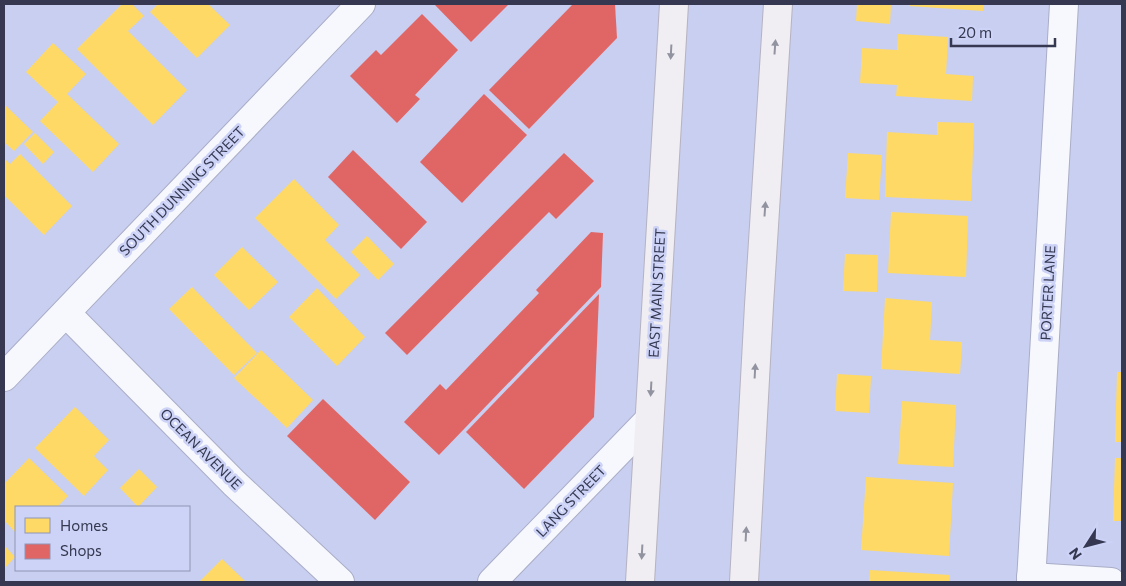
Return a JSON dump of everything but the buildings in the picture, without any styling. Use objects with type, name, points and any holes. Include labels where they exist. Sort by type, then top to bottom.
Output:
[{"type":"main road","name":"EAST MAIN STREET","points":[[640,582],[674,4]]},
{"type":"main road","points":[[744,582],[758,315],[778,4]]},
{"type":"street","name":"SOUTH DUNNING STREET","points":[[4,378],[361,4]]},
{"type":"street","name":"PORTER LANE","points":[[1031,580],[1064,4]]},
{"type":"street","name":"OCEAN AVENUE","points":[[66,313],[234,483],[340,582]]},
{"type":"street","name":"LANG STREET","points":[[492,582],[649,420]]},
{"type":"street","points":[[1031,580],[1112,582]]}]
